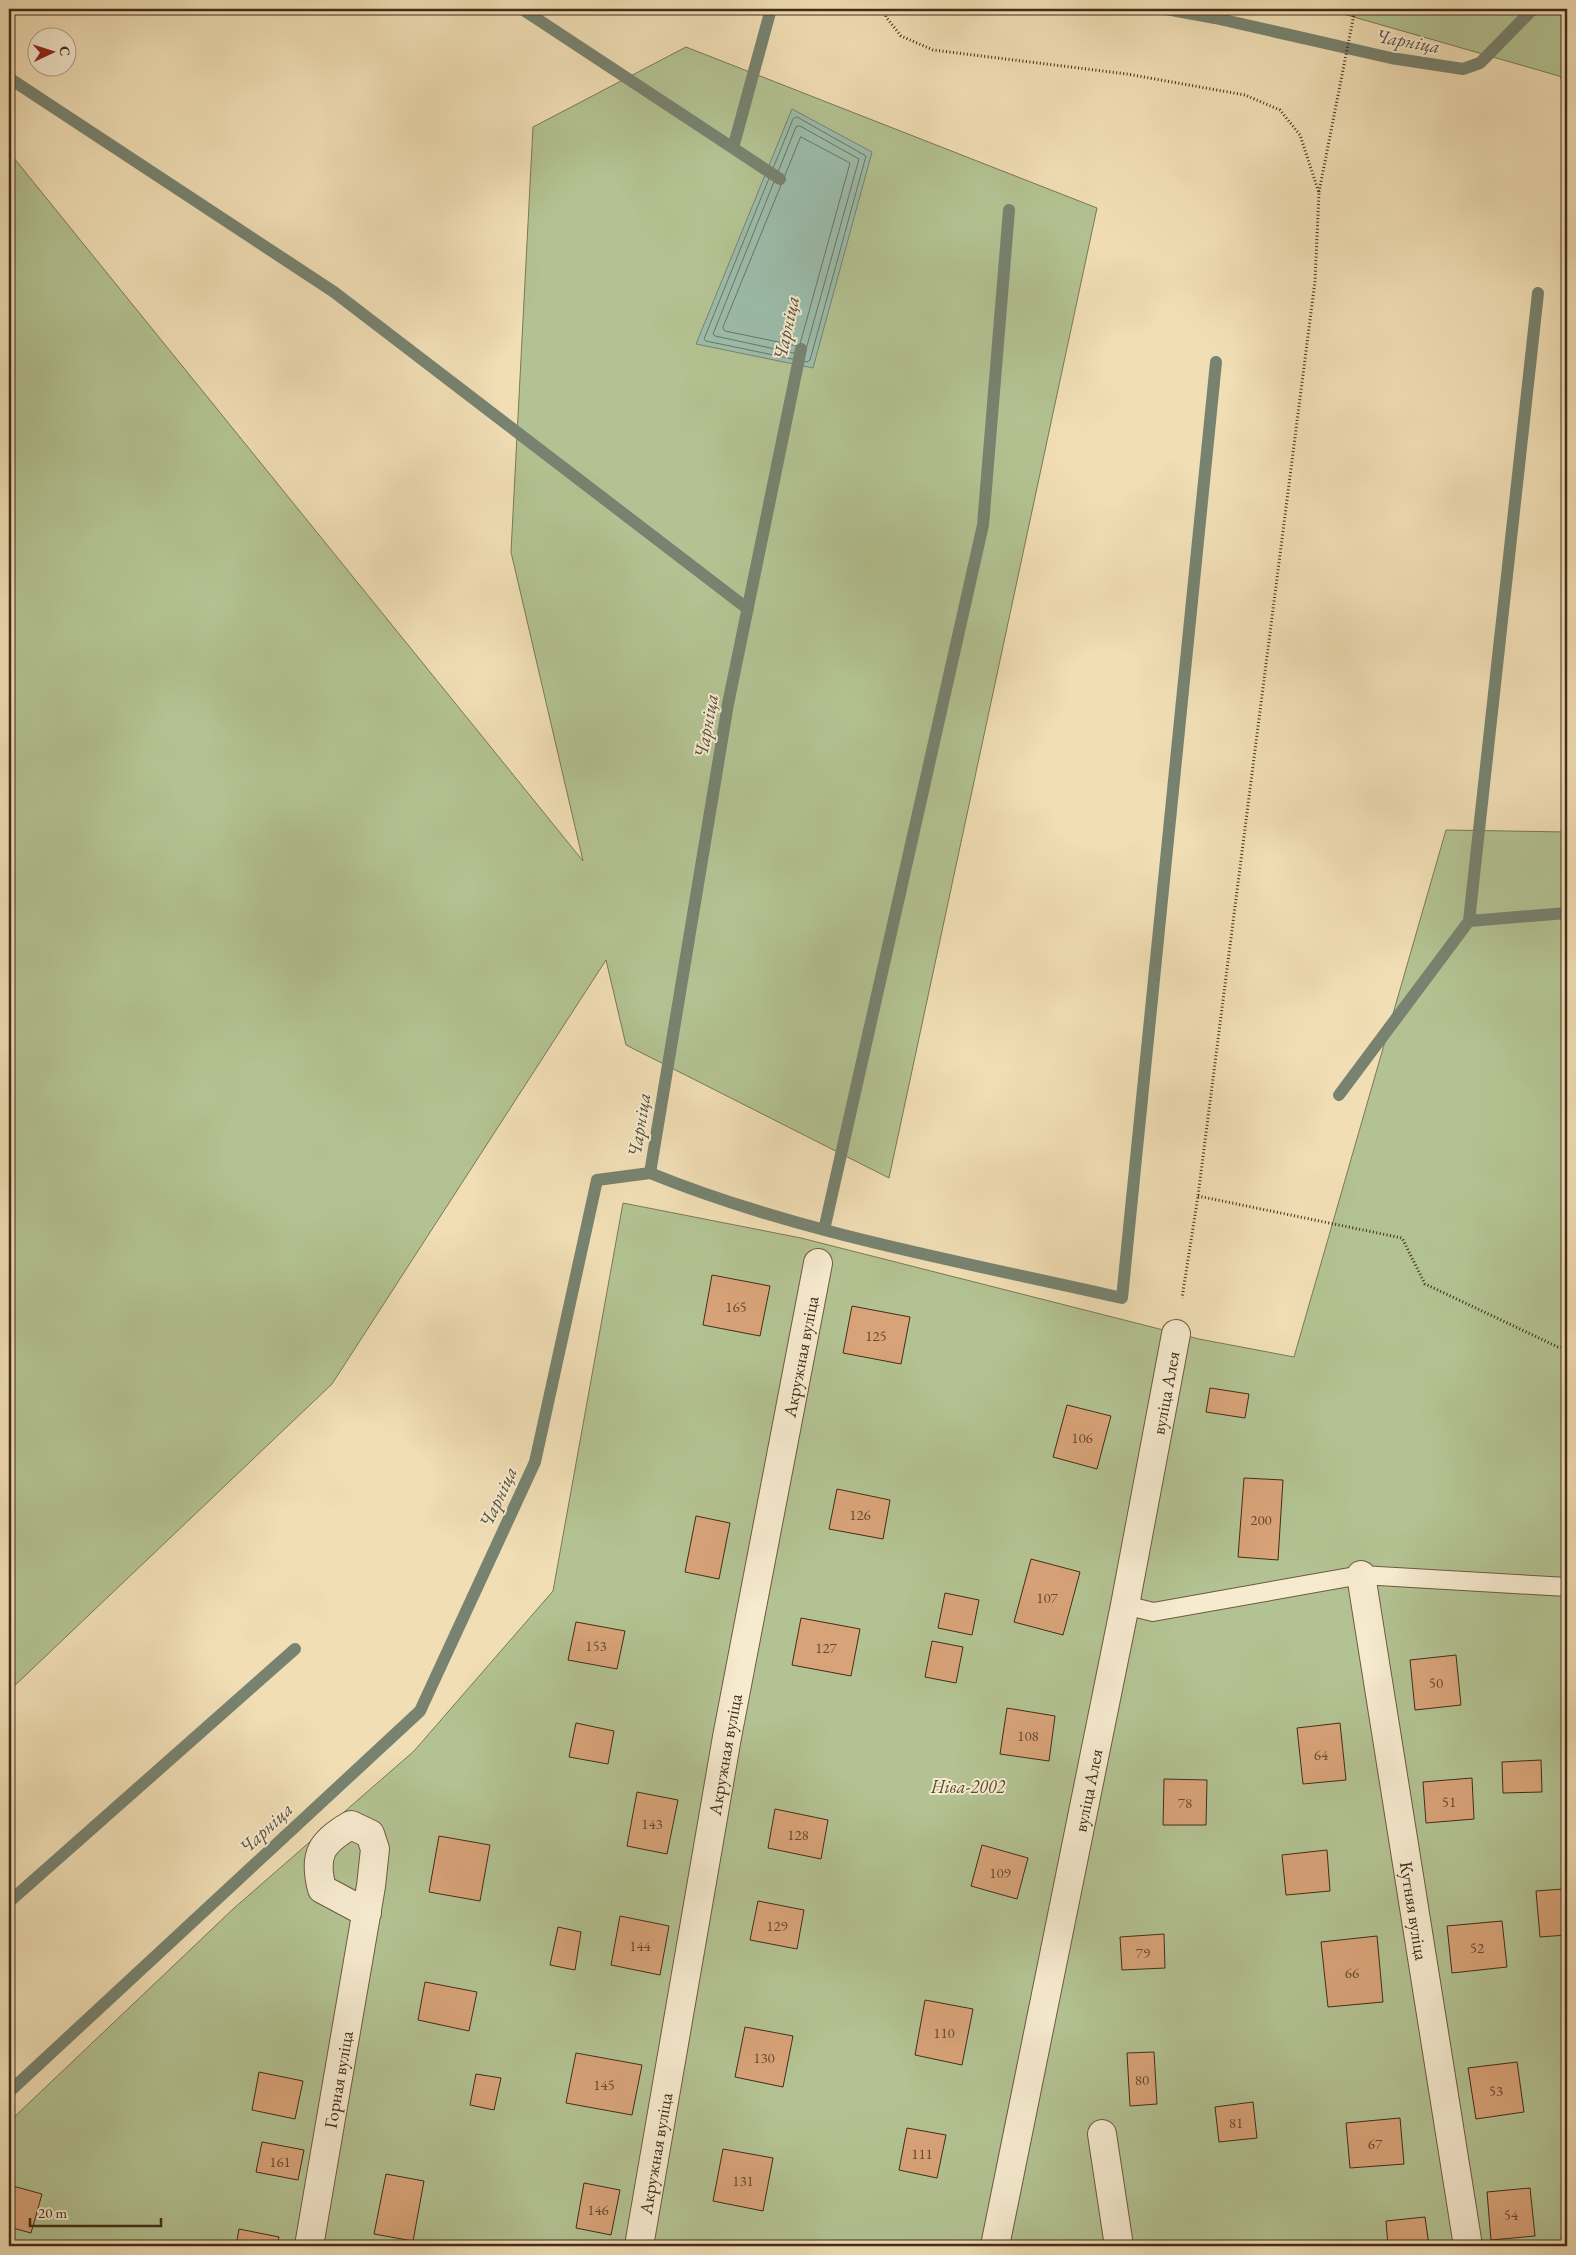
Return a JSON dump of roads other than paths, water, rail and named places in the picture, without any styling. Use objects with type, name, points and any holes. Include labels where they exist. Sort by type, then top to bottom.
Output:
[{"type":"street","name":"Акружная вуліца","points":[[639,2246],[727,1737],[818,1263]]},
{"type":"street","name":"вуліца Алея","points":[[995,2246],[1124,1605],[1176,1334]]},
{"type":"street","name":"Кутняя вуліца","points":[[1361,1575],[1468,2246]]},
{"type":"street","name":"Горная вуліца","points":[[309,2246],[366,1913]]},
{"type":"street","points":[[1102,2134],[1119,2246]]},
{"type":"lane","points":[[1124,1605],[1153,1612],[1361,1575],[1567,1587]]},
{"type":"water","points":[[792,109],[872,152],[813,368],[696,344]]},
{"type":"waterway","points":[[522,9],[733,148]]},
{"type":"waterway","name":"Чарніца","points":[[771,9],[733,148],[780,179]]},
{"type":"waterway","name":"Чарніца","points":[[1166,9],[1215,18],[1391,58],[1463,69],[1480,63],[1533,9]]},
{"type":"waterway","points":[[9,78],[334,292],[748,609]]},
{"type":"waterway","points":[[824,1230],[983,525],[1009,210]]},
{"type":"waterway","points":[[1469,921],[1538,293]]},
{"type":"waterway","name":"Чарніца","points":[[9,2092],[420,1711],[535,1462],[597,1180],[650,1173],[728,704],[801,349]]},
{"type":"waterway","points":[[650,1173],[707,1194],[824,1230],[943,1259],[1122,1298],[1216,362]]},
{"type":"waterway","points":[[1339,1095],[1469,921],[1567,913]]},
{"type":"waterway","points":[[9,1902],[295,1649]]},
{"type":"park label","name":"Ніва-2002","points":[[968,1786]]}]
